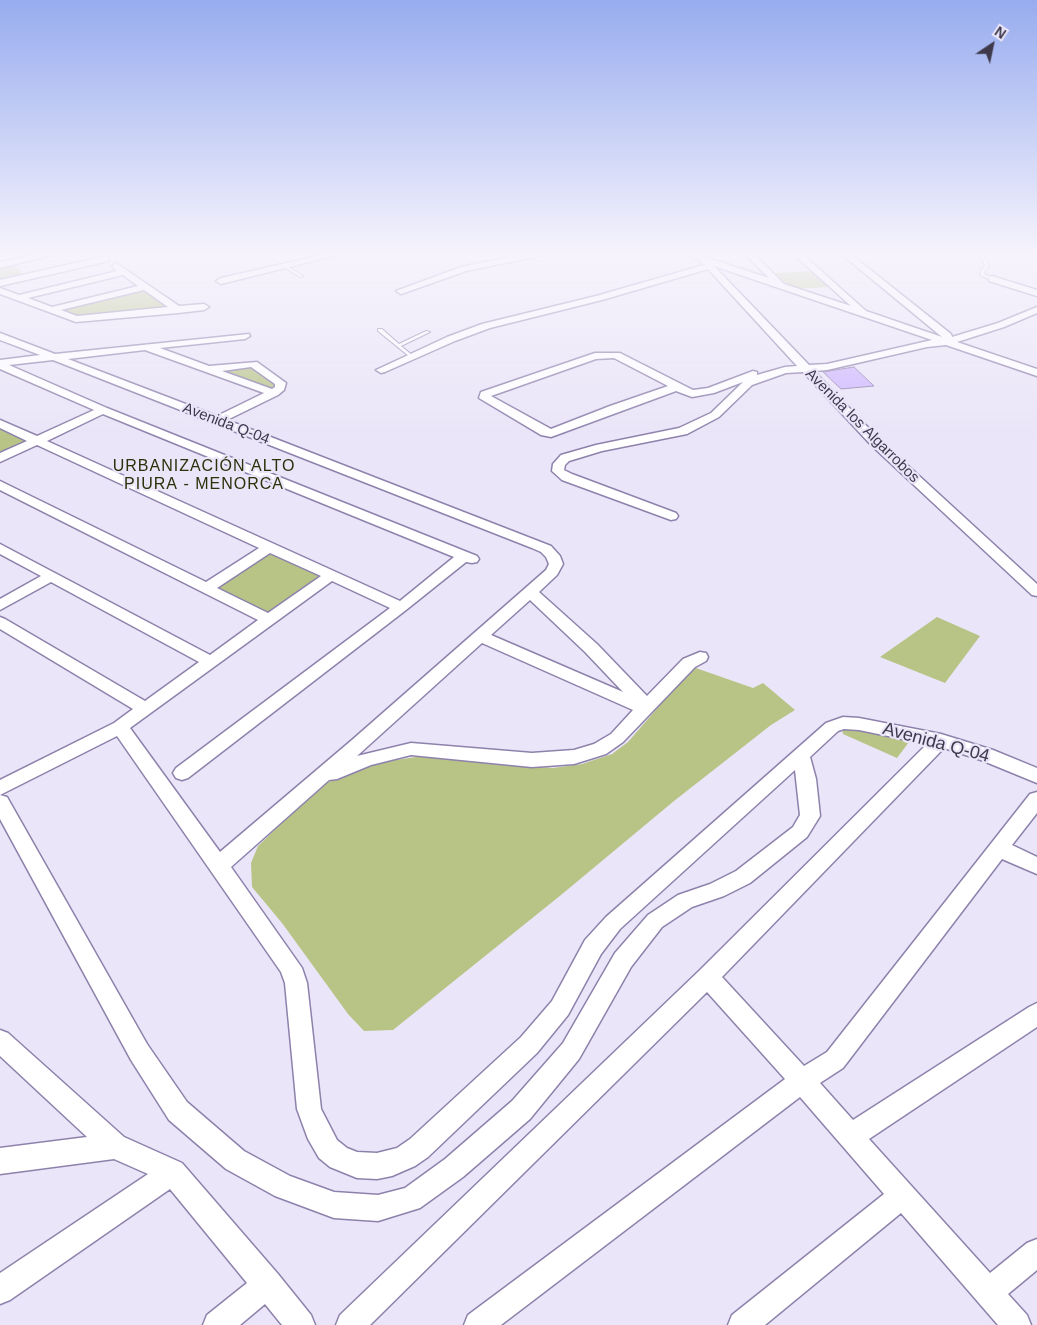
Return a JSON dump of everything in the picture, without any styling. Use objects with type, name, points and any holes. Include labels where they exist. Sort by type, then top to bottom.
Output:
[{"type":"street","points":[[63,314],[80,319],[136,314]]},
{"type":"street","points":[[381,370],[410,356],[486,326],[536,314]]},
{"type":"street","name":"Avenida los Algarrobos","points":[[754,314],[876,443],[1037,592]]},
{"type":"street","points":[[865,314],[1037,373]]},
{"type":"street","points":[[920,314],[947,336],[948,342]]},
{"type":"street","points":[[676,387],[614,408],[562,430],[550,433],[544,432],[485,398],[485,394],[595,356],[608,355],[616,355],[692,394],[701,394],[750,375],[802,365],[827,367],[927,344],[948,342],[967,337],[1027,314]]},
{"type":"street","points":[[0,364],[241,334],[12,355]]},
{"type":"street","name":"Avenida Q-04","points":[[0,336],[537,544]]},
{"type":"street","points":[[145,347],[274,393]]},
{"type":"street","name":"Avenida Q-04","points":[[0,364],[103,410],[468,557],[401,607]]},
{"type":"street","points":[[209,369],[242,364],[257,365],[282,383],[280,388],[274,393],[218,421]]},
{"type":"street","points":[[670,516],[567,477],[558,471],[559,464],[565,458],[600,448],[683,431],[716,415],[748,383],[802,365]]},
{"type":"street","points":[[0,458],[103,410]]},
{"type":"street","points":[[0,424],[268,548],[401,607],[182,773]]},
{"type":"street","points":[[0,485],[268,619]]},
{"type":"street","points":[[218,866],[552,572],[556,564],[553,556],[537,544]]},
{"type":"street","points":[[0,548],[211,662]]},
{"type":"street","points":[[207,588],[268,548]]},
{"type":"street","points":[[0,605],[50,576]]},
{"type":"street","points":[[0,788],[120,727],[330,576]]},
{"type":"street","points":[[530,592],[590,648],[647,708]]},
{"type":"street","points":[[0,622],[146,709]]},
{"type":"street","points":[[480,636],[647,708]]},
{"type":"street","points":[[313,782],[367,759],[411,749],[532,760],[574,757],[600,749],[617,738],[689,663],[700,657]]},
{"type":"street","name":"Avenida Q-04","points":[[800,755],[832,726],[843,723],[859,724],[941,740],[987,755],[1037,776]]},
{"type":"street","points":[[0,802],[139,1052],[178,1111],[235,1160],[284,1187],[334,1205],[378,1208],[411,1199],[454,1168],[521,1110],[571,1051],[623,960],[655,921],[685,901],[717,890],[743,877],[800,832],[810,816],[807,779],[800,755],[613,923],[594,947],[560,1008],[529,1045],[419,1148],[406,1157],[385,1165],[357,1165],[339,1158],[328,1149],[317,1130],[309,1108],[296,983],[291,968],[120,727]]},
{"type":"street","points":[[350,1325],[708,977],[941,740]]},
{"type":"street","points":[[478,1325],[802,1081],[835,1060],[1037,799]]},
{"type":"street","points":[[999,848],[1037,866]]},
{"type":"street","points":[[708,977],[1018,1325]]},
{"type":"street","points":[[851,1136],[1037,1014]]},
{"type":"street","points":[[0,1041],[114,1146],[173,1172],[301,1325]]},
{"type":"street","points":[[0,1161],[114,1146]]},
{"type":"street","points":[[0,1290],[173,1172]]},
{"type":"street","points":[[742,1325],[902,1195]]},
{"type":"street","points":[[988,1292],[1037,1253]]},
{"type":"street","points":[[217,1325],[268,1284]]},
{"type":"lane","points":[[380,330],[410,356]]},
{"type":"lane","points":[[398,346],[428,332]]},
{"type":"green space","points":[[69,314],[115,314],[82,318]]},
{"type":"green space","points":[[250,366],[278,383],[268,388],[223,373],[225,370]]},
{"type":"green space","points":[[0,427],[29,441],[0,455]]},
{"type":"green space","points":[[270,553],[276,553],[323,575],[269,613],[218,589],[219,585]]},
{"type":"green space","points":[[937,617],[980,636],[945,683],[880,657]]},
{"type":"green space","points":[[693,667],[753,688],[763,683],[795,710],[771,725],[674,801],[393,1030],[364,1031],[348,1014],[282,923],[252,887],[251,863],[258,846],[320,786],[369,764],[423,756],[553,768],[582,764],[612,754],[628,742]]},
{"type":"green space","points":[[842,728],[912,738],[897,758],[843,734]]},
{"type":"building","points":[[854,367],[874,386],[841,389],[823,372]]},
{"type":"district","name":"URBANIZACIÓN ALTO PIURA - MENORCA","points":[[204,476]]}]
